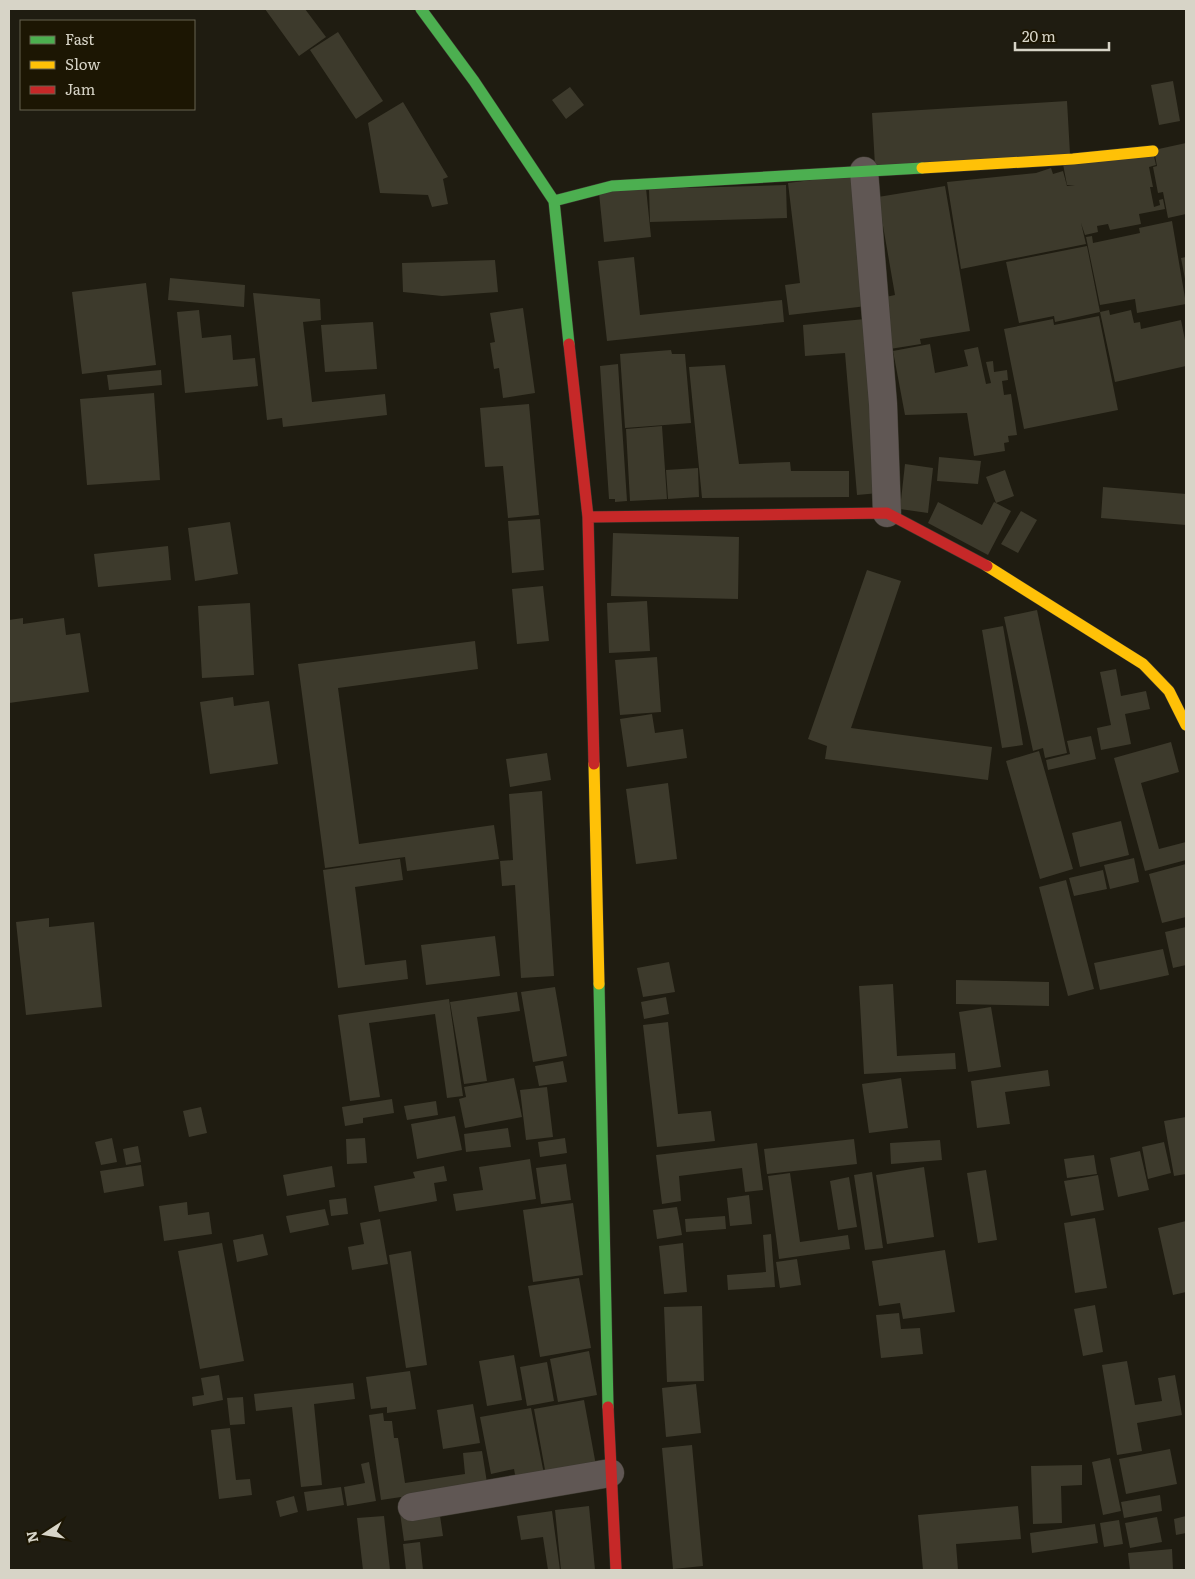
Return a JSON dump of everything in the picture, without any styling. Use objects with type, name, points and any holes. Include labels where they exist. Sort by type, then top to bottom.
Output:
[{"type":"main road","points":[[421,9],[474,81],[554,201],[588,518],[610,1473],[616,1570]]},
{"type":"main road","points":[[554,201],[612,186],[1074,159],[1153,151]]},
{"type":"main road","points":[[588,518],[887,513],[1001,573],[1143,664],[1162,680],[1175,698],[1186,724]]},
{"type":"street","points":[[864,171],[883,404],[887,513]]},
{"type":"street","points":[[412,1507],[610,1473]]},
{"type":"building","points":[[265,9],[305,9],[326,37],[299,56]]},
{"type":"building","points":[[338,32],[383,101],[356,119],[310,50]]},
{"type":"building","points":[[1173,81],[1180,121],[1159,125],[1151,85]]},
{"type":"building","points":[[570,87],[584,105],[566,119],[552,100]]},
{"type":"building","points":[[1067,101],[1070,154],[875,166],[872,113]]},
{"type":"building","points":[[403,102],[448,177],[443,179],[448,204],[432,207],[428,195],[380,193],[368,123]]},
{"type":"building","points":[[1186,143],[1186,214],[1168,218],[1163,192],[1158,193],[1153,167],[1157,166],[1154,150]]},
{"type":"building","points":[[1153,152],[1156,165],[1149,167],[1154,207],[1160,205],[1159,200],[1163,199],[1165,209],[1139,214],[1141,224],[1110,230],[1108,224],[1097,226],[1098,232],[1085,235],[1081,223],[1086,244],[961,269],[947,182],[1036,173],[1051,168],[1053,174],[1063,171],[1067,186],[1075,185],[1067,185],[1063,164]]},
{"type":"building","points":[[851,175],[867,306],[789,315],[785,285],[800,283],[788,183]]},
{"type":"building","points":[[786,185],[787,218],[650,222],[649,189]]},
{"type":"building","points":[[945,186],[970,331],[920,339],[921,344],[890,349],[881,298],[895,295],[878,197]]},
{"type":"building","points":[[646,188],[651,237],[604,242],[599,193]]},
{"type":"building","points":[[1172,221],[1186,304],[1137,313],[1135,299],[1100,305],[1086,237],[1092,236],[1093,243],[1140,233],[1139,228]]},
{"type":"building","points":[[1087,246],[1100,312],[1055,322],[1054,316],[1019,323],[1006,262]]},
{"type":"building","points":[[634,257],[640,315],[782,300],[784,322],[607,341],[598,261]]},
{"type":"building","points":[[1186,257],[1186,279],[1185,279],[1181,258]]},
{"type":"building","points":[[495,260],[498,292],[442,296],[403,292],[402,263]]},
{"type":"building","points":[[170,278],[245,285],[244,307],[168,300]]},
{"type":"building","points":[[146,283],[156,365],[82,374],[72,292]]},
{"type":"building","points":[[253,293],[320,299],[321,320],[303,322],[312,402],[385,394],[387,415],[283,427],[282,418],[267,420]]},
{"type":"building","points":[[523,308],[535,393],[503,398],[499,368],[494,369],[490,343],[495,342],[490,313]]},
{"type":"building","points":[[199,310],[202,338],[231,335],[233,360],[255,358],[258,386],[185,393],[177,312]]},
{"type":"building","points":[[1109,310],[1110,315],[1131,310],[1134,323],[1140,322],[1141,329],[1181,320],[1186,345],[1186,366],[1115,382],[1100,312]]},
{"type":"building","points":[[1099,316],[1118,410],[1024,429],[1004,329],[1053,319],[1054,325]]},
{"type":"building","points":[[865,319],[879,493],[857,495],[845,353],[805,356],[803,325]]},
{"type":"building","points":[[373,322],[377,369],[325,372],[321,325]]},
{"type":"building","points":[[930,344],[935,373],[968,366],[964,350],[978,347],[986,384],[991,383],[986,362],[993,361],[994,372],[1007,370],[1008,380],[1002,381],[1004,395],[1011,394],[1017,435],[1008,436],[1009,442],[1004,443],[1005,451],[974,456],[967,413],[905,415],[893,351]]},
{"type":"building","points":[[671,350],[672,354],[685,354],[691,423],[625,428],[620,354]]},
{"type":"building","points":[[618,364],[627,501],[615,502],[615,499],[609,499],[600,366]]},
{"type":"building","points":[[725,365],[739,464],[790,462],[791,471],[849,471],[849,497],[702,498],[689,367]]},
{"type":"building","points":[[161,370],[162,385],[109,390],[107,375]]},
{"type":"building","points":[[154,393],[160,480],[87,485],[80,399]]},
{"type":"building","points":[[529,404],[539,515],[508,518],[503,466],[485,467],[480,408]]},
{"type":"building","points":[[662,426],[667,499],[630,501],[626,429]]},
{"type":"building","points":[[939,457],[981,461],[978,484],[937,481]]},
{"type":"building","points":[[905,464],[933,468],[928,513],[900,509]]},
{"type":"building","points":[[698,468],[699,497],[668,499],[666,470]]},
{"type":"building","points":[[1005,470],[1014,496],[996,503],[986,477]]},
{"type":"building","points":[[1103,487],[1186,494],[1186,525],[1101,518]]},
{"type":"building","points":[[938,502],[982,525],[994,502],[1011,511],[988,555],[928,523]]},
{"type":"building","points":[[1021,511],[1037,520],[1018,553],[1001,544]]},
{"type":"building","points":[[540,519],[544,570],[512,573],[508,521]]},
{"type":"building","points":[[230,522],[238,574],[195,581],[188,528]]},
{"type":"building","points":[[613,533],[739,537],[738,599],[611,596]]},
{"type":"building","points":[[168,546],[171,580],[98,587],[94,554]]},
{"type":"building","points":[[867,570],[901,581],[851,728],[992,747],[988,780],[825,759],[827,746],[808,739]]},
{"type":"building","points":[[543,586],[549,641],[517,644],[512,589]]},
{"type":"building","points":[[647,601],[650,651],[609,653],[607,603]]},
{"type":"building","points":[[250,603],[254,675],[202,678],[198,606]]},
{"type":"building","points":[[1037,610],[1067,753],[1045,758],[1043,748],[1033,751],[1004,617]]},
{"type":"building","points":[[23,618],[23,624],[64,618],[66,635],[80,633],[89,692],[9,703],[9,620]]},
{"type":"building","points":[[1003,626],[1023,745],[1002,748],[982,630]]},
{"type":"building","points":[[475,641],[478,669],[338,688],[359,844],[494,825],[499,859],[407,871],[405,857],[325,868],[298,664]]},
{"type":"building","points":[[657,657],[661,712],[620,715],[615,660]]},
{"type":"building","points":[[1116,669],[1121,696],[1146,691],[1150,709],[1125,714],[1131,744],[1101,750],[1097,728],[1111,725],[1100,672]]},
{"type":"building","points":[[233,697],[234,706],[269,701],[278,764],[210,774],[200,702]]},
{"type":"building","points":[[652,714],[655,733],[683,729],[687,758],[627,767],[620,719]]},
{"type":"building","points":[[1091,736],[1096,759],[1048,770],[1046,760],[1070,754],[1067,741]]},
{"type":"building","points":[[1171,742],[1179,772],[1141,783],[1159,849],[1186,842],[1186,860],[1145,871],[1114,758]]},
{"type":"building","points":[[1039,751],[1073,869],[1040,879],[1006,761]]},
{"type":"building","points":[[547,753],[551,780],[510,787],[506,759]]},
{"type":"building","points":[[668,783],[677,859],[636,864],[626,789]]},
{"type":"building","points":[[542,791],[554,976],[521,978],[515,885],[502,886],[500,861],[513,860],[509,794]]},
{"type":"building","points":[[1121,821],[1129,855],[1080,867],[1072,833]]},
{"type":"building","points":[[1134,858],[1139,882],[1110,889],[1104,865]]},
{"type":"building","points":[[400,859],[403,880],[355,887],[365,965],[406,960],[408,979],[338,988],[323,870]]},
{"type":"building","points":[[1186,864],[1186,917],[1162,923],[1149,874]]},
{"type":"building","points":[[1103,870],[1107,889],[1074,896],[1069,878]]},
{"type":"building","points":[[1066,880],[1094,989],[1068,996],[1039,887]]},
{"type":"building","points":[[49,918],[49,927],[94,922],[102,1007],[26,1015],[16,922]]},
{"type":"building","points":[[1186,927],[1186,965],[1173,968],[1165,932]]},
{"type":"building","points":[[495,936],[500,976],[426,985],[421,945]]},
{"type":"building","points":[[1163,949],[1169,975],[1100,990],[1094,963]]},
{"type":"building","points":[[669,962],[675,992],[643,997],[637,968]]},
{"type":"building","points":[[956,980],[1049,982],[1049,1006],[956,1004]]},
{"type":"building","points":[[893,984],[897,1056],[955,1053],[956,1069],[864,1074],[859,986]]},
{"type":"building","points":[[555,987],[567,1056],[533,1062],[521,992]]},
{"type":"building","points":[[517,992],[520,1011],[477,1017],[487,1081],[464,1084],[450,1002]]},
{"type":"building","points":[[666,997],[669,1014],[644,1019],[641,1002]]},
{"type":"building","points":[[449,999],[463,1096],[447,1098],[435,1014],[369,1023],[380,1097],[350,1101],[338,1015]]},
{"type":"building","points":[[991,1007],[1001,1067],[968,1072],[959,1012]]},
{"type":"building","points":[[668,1022],[678,1114],[711,1111],[715,1141],[657,1147],[643,1025]]},
{"type":"building","points":[[563,1061],[567,1082],[539,1086],[535,1066]]},
{"type":"building","points":[[1048,1070],[1050,1086],[1005,1092],[1010,1124],[977,1128],[971,1081]]},
{"type":"building","points":[[514,1078],[522,1117],[465,1128],[459,1099],[466,1097],[464,1087]]},
{"type":"building","points":[[901,1078],[908,1128],[869,1133],[862,1084]]},
{"type":"building","points":[[547,1087],[553,1137],[526,1140],[520,1090]]},
{"type":"building","points":[[392,1099],[394,1113],[363,1118],[363,1123],[345,1126],[342,1107]]},
{"type":"building","points":[[436,1101],[438,1115],[407,1120],[404,1106]]},
{"type":"building","points":[[201,1107],[207,1133],[189,1137],[183,1111]]},
{"type":"building","points":[[455,1116],[462,1150],[417,1159],[411,1124]]},
{"type":"building","points":[[1186,1117],[1186,1174],[1174,1176],[1164,1121]]},
{"type":"building","points":[[508,1128],[511,1147],[466,1152],[464,1134]]},
{"type":"building","points":[[112,1138],[117,1162],[101,1165],[95,1142]]},
{"type":"building","points":[[365,1138],[367,1163],[347,1164],[346,1139]]},
{"type":"building","points":[[565,1138],[567,1153],[540,1157],[538,1142]]},
{"type":"building","points":[[854,1139],[857,1164],[767,1174],[764,1149]]},
{"type":"building","points":[[940,1140],[942,1160],[891,1164],[890,1143]]},
{"type":"building","points":[[1164,1142],[1171,1173],[1148,1179],[1142,1147]]},
{"type":"building","points":[[757,1143],[763,1190],[745,1192],[742,1168],[679,1176],[681,1201],[662,1204],[656,1155]]},
{"type":"building","points":[[138,1146],[141,1162],[126,1165],[123,1149]]},
{"type":"building","points":[[1140,1151],[1149,1190],[1118,1197],[1110,1158]]},
{"type":"building","points":[[1094,1155],[1097,1174],[1067,1178],[1064,1159]]},
{"type":"building","points":[[530,1159],[536,1199],[456,1211],[453,1194],[483,1190],[479,1167]]},
{"type":"building","points":[[566,1164],[571,1200],[541,1204],[536,1168]]},
{"type":"building","points":[[141,1165],[144,1186],[104,1193],[100,1171]]},
{"type":"building","points":[[332,1166],[335,1187],[287,1196],[283,1175]]},
{"type":"building","points":[[444,1166],[447,1181],[434,1183],[437,1201],[379,1212],[374,1186],[415,1178],[413,1172]]},
{"type":"building","points":[[924,1167],[934,1237],[887,1244],[876,1175]]},
{"type":"building","points":[[986,1170],[997,1240],[978,1243],[967,1173]]},
{"type":"building","points":[[872,1172],[883,1248],[865,1250],[854,1175]]},
{"type":"building","points":[[790,1173],[800,1242],[848,1235],[850,1249],[779,1259],[768,1176]]},
{"type":"building","points":[[1098,1175],[1104,1210],[1071,1216],[1064,1181]]},
{"type":"building","points":[[849,1177],[857,1227],[838,1230],[830,1181]]},
{"type":"building","points":[[749,1195],[752,1224],[730,1226],[727,1198]]},
{"type":"building","points":[[346,1198],[348,1214],[331,1216],[329,1200]]},
{"type":"building","points":[[187,1202],[188,1215],[209,1212],[212,1234],[164,1241],[159,1206]]},
{"type":"building","points":[[573,1203],[583,1275],[533,1282],[523,1210]]},
{"type":"building","points":[[677,1207],[682,1235],[657,1239],[653,1210]]},
{"type":"building","points":[[325,1209],[329,1225],[290,1233],[286,1216]]},
{"type":"building","points":[[725,1216],[726,1229],[686,1232],[685,1219]]},
{"type":"building","points":[[1095,1218],[1107,1288],[1075,1293],[1064,1223]]},
{"type":"building","points":[[380,1219],[388,1264],[352,1270],[348,1247],[364,1244],[360,1223]]},
{"type":"building","points":[[1186,1221],[1186,1292],[1173,1295],[1158,1228]]},
{"type":"building","points":[[263,1234],[268,1255],[237,1262],[233,1240]]},
{"type":"building","points":[[771,1234],[775,1287],[728,1290],[727,1275],[766,1272],[763,1235]]},
{"type":"building","points":[[222,1243],[244,1361],[200,1369],[178,1251]]},
{"type":"building","points":[[683,1243],[687,1292],[664,1294],[659,1246]]},
{"type":"building","points":[[945,1250],[955,1312],[903,1319],[900,1303],[879,1306],[872,1261]]},
{"type":"building","points":[[411,1251],[427,1365],[406,1368],[389,1255]]},
{"type":"building","points":[[797,1259],[801,1285],[780,1288],[776,1262]]},
{"type":"building","points":[[579,1278],[591,1348],[540,1357],[528,1286]]},
{"type":"building","points":[[1095,1305],[1103,1352],[1083,1356],[1074,1309]]},
{"type":"building","points":[[702,1306],[704,1381],[667,1382],[664,1307]]},
{"type":"building","points":[[899,1313],[901,1329],[920,1328],[923,1354],[881,1358],[876,1315]]},
{"type":"building","points":[[589,1351],[597,1395],[558,1402],[550,1359]]},
{"type":"building","points":[[514,1355],[522,1400],[487,1406],[479,1361]]},
{"type":"building","points":[[1127,1361],[1135,1405],[1162,1401],[1158,1378],[1175,1375],[1182,1415],[1137,1423],[1142,1451],[1117,1455],[1102,1365]]},
{"type":"building","points":[[547,1362],[554,1401],[527,1406],[520,1367]]},
{"type":"building","points":[[410,1371],[416,1409],[387,1413],[387,1407],[371,1409],[366,1377]]},
{"type":"building","points":[[219,1375],[223,1400],[193,1406],[192,1397],[204,1395],[201,1378]]},
{"type":"building","points":[[353,1383],[355,1399],[314,1404],[322,1485],[301,1487],[292,1407],[256,1411],[254,1394]]},
{"type":"building","points":[[696,1384],[701,1433],[666,1437],[662,1388]]},
{"type":"building","points":[[243,1397],[245,1424],[230,1425],[227,1398]]},
{"type":"building","points":[[584,1400],[597,1471],[547,1481],[534,1409]]},
{"type":"building","points":[[473,1404],[480,1443],[443,1449],[437,1410]]},
{"type":"building","points":[[531,1408],[544,1474],[516,1480],[514,1469],[491,1474],[480,1417]]},
{"type":"building","points":[[383,1413],[384,1421],[392,1421],[394,1438],[398,1438],[405,1483],[465,1474],[463,1453],[482,1451],[488,1489],[402,1501],[401,1497],[381,1500],[369,1415]]},
{"type":"building","points":[[230,1428],[236,1480],[250,1479],[252,1495],[219,1499],[211,1430]]},
{"type":"building","points":[[692,1445],[703,1566],[673,1569],[662,1448]]},
{"type":"building","points":[[1170,1449],[1177,1484],[1126,1494],[1119,1459]]},
{"type":"building","points":[[1110,1458],[1121,1511],[1103,1515],[1092,1462]]},
{"type":"building","points":[[369,1462],[376,1501],[347,1506],[344,1487],[365,1483],[361,1464]]},
{"type":"building","points":[[1082,1465],[1082,1485],[1061,1486],[1062,1523],[1033,1524],[1031,1466]]},
{"type":"building","points":[[341,1487],[344,1505],[307,1511],[304,1492]]},
{"type":"building","points":[[1160,1495],[1162,1511],[1124,1518],[1121,1502]]},
{"type":"building","points":[[294,1496],[298,1512],[280,1517],[276,1501]]},
{"type":"building","points":[[589,1506],[595,1570],[561,1570],[555,1510]]},
{"type":"building","points":[[1018,1506],[1021,1539],[956,1544],[958,1570],[923,1570],[918,1515]]},
{"type":"building","points":[[439,1509],[443,1536],[404,1541],[400,1513]]},
{"type":"building","points":[[552,1511],[560,1570],[548,1570],[543,1537],[521,1540],[517,1516]]},
{"type":"building","points":[[384,1516],[390,1570],[363,1570],[357,1518]]},
{"type":"building","points":[[1186,1516],[1186,1533],[1176,1535],[1174,1519]]},
{"type":"building","points":[[1157,1517],[1162,1542],[1130,1548],[1125,1523]]},
{"type":"building","points":[[1119,1520],[1123,1544],[1104,1547],[1100,1523]]},
{"type":"building","points":[[1095,1524],[1098,1543],[1032,1553],[1030,1533]]},
{"type":"building","points":[[420,1542],[423,1570],[406,1570],[403,1544]]},
{"type":"building","points":[[1172,1549],[1173,1570],[1130,1570],[1128,1553]]},
{"type":"traffic: fast","points":[[421,9],[474,81],[554,201],[569,344]]},
{"type":"traffic: fast","points":[[554,201],[612,186],[922,168]]},
{"type":"traffic: fast","points":[[599,984],[608,1407]]},
{"type":"traffic: slow","points":[[922,168],[1073,159],[1153,151]]},
{"type":"traffic: slow","points":[[987,566],[1143,664],[1169,691],[1186,725]]},
{"type":"traffic: slow","points":[[594,764],[599,984]]},
{"type":"traffic: jam","points":[[569,344],[588,517],[594,764]]},
{"type":"traffic: jam","points":[[588,517],[887,513],[987,566]]},
{"type":"traffic: jam","points":[[608,1407],[616,1570]]}]
